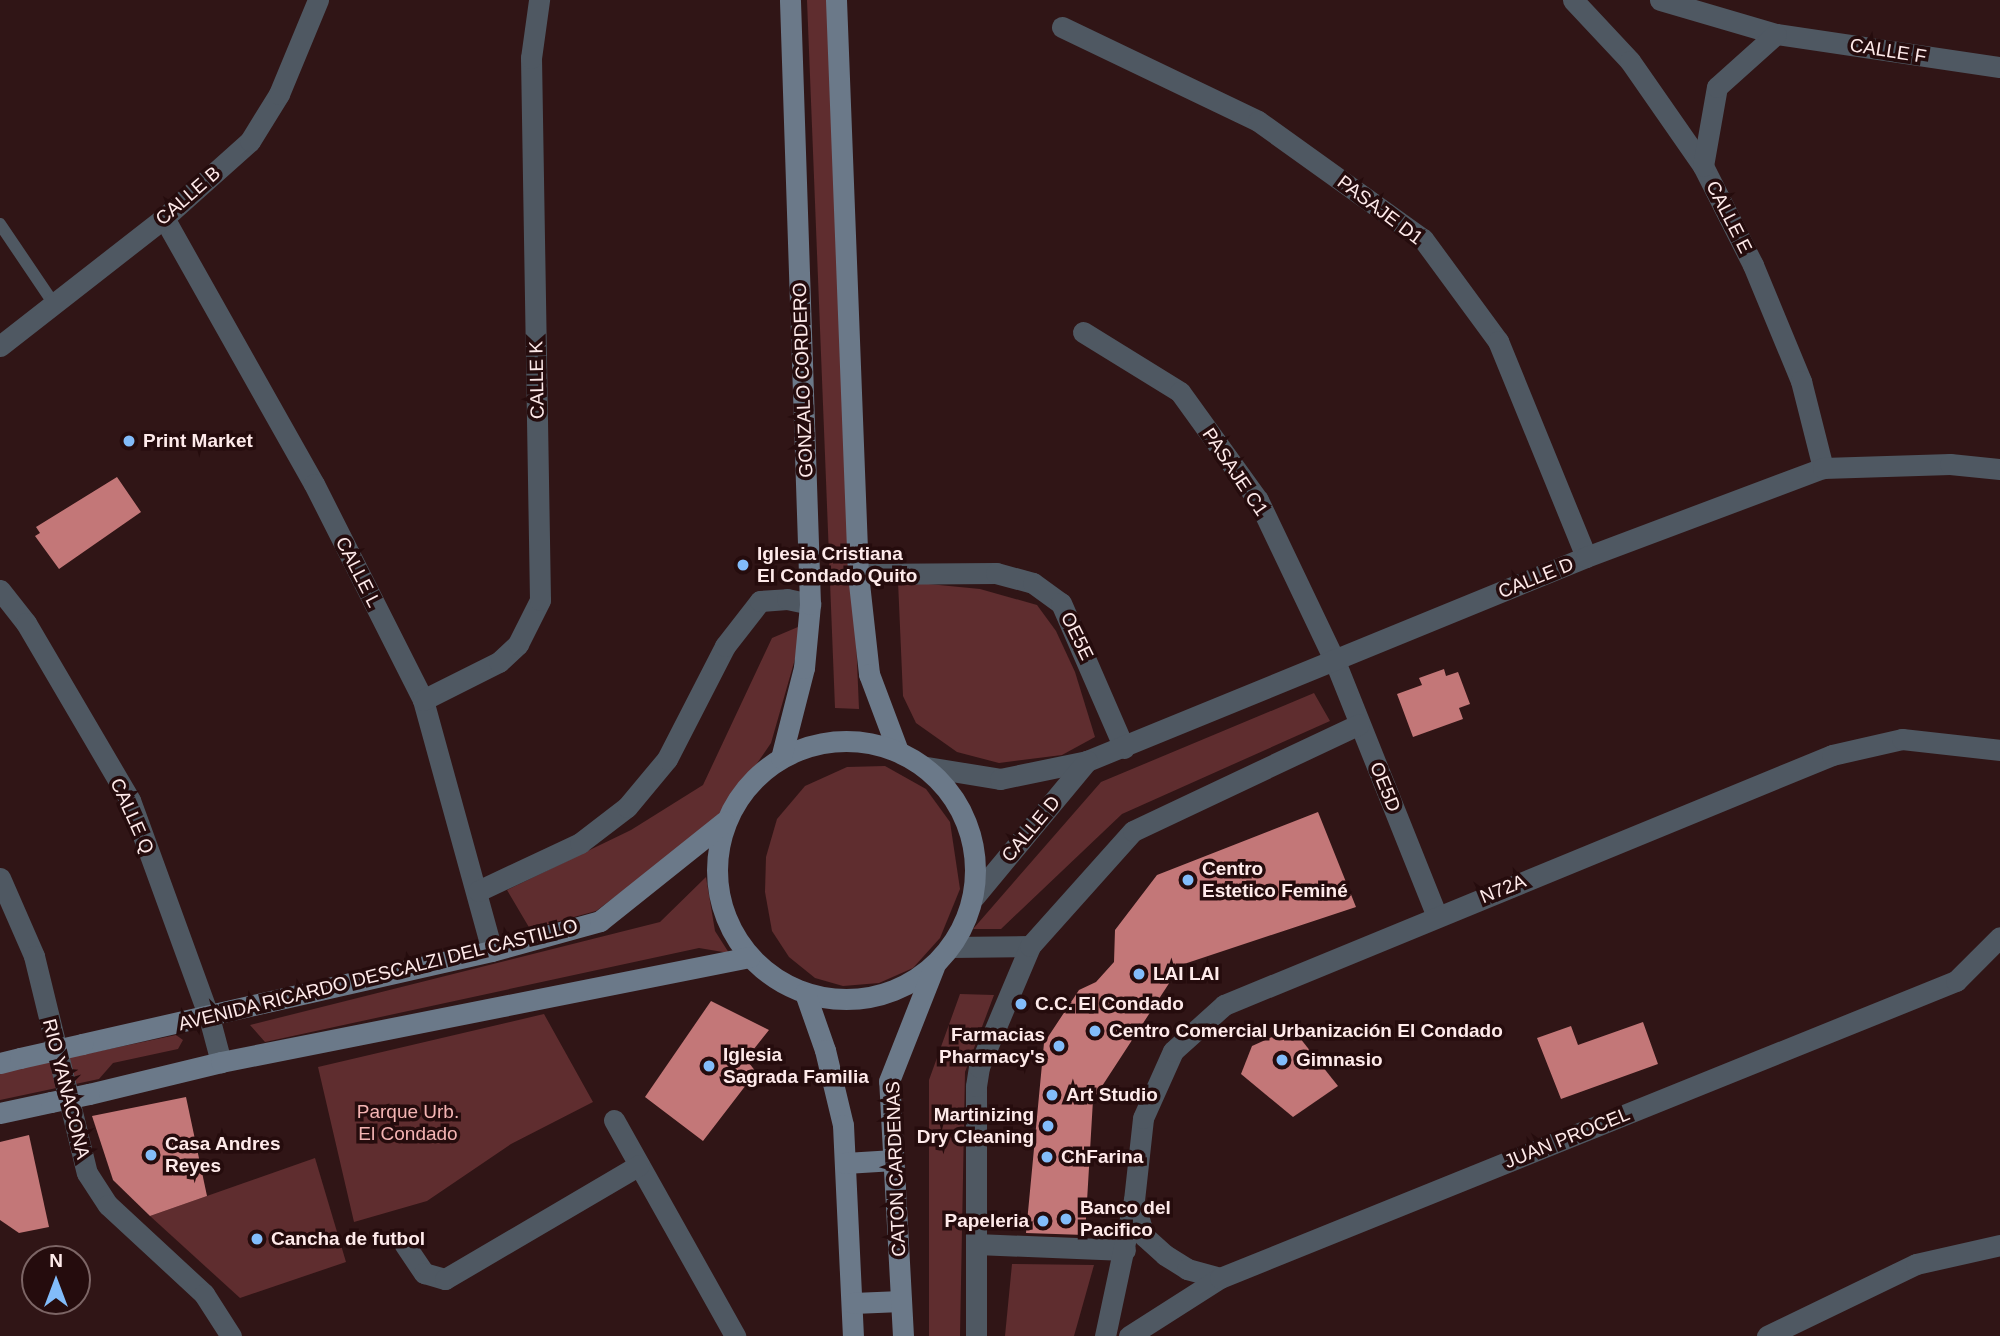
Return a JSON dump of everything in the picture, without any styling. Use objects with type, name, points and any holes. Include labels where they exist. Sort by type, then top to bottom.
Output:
[{"type":"street","name":"CALLE B","points":[[0,346],[164,218],[250,141],[279,94],[318,0]]},
{"type":"street","name":"CALLE K","points":[[423,700],[499,662],[518,644],[540,600],[531,58],[539,0]]},
{"type":"street","name":"GONZALO CORDERO","points":[[781,758],[804,667],[810,604],[790,0]]},
{"type":"street","points":[[836,0],[858,574],[869,674],[898,751]]},
{"type":"street","name":"CALLE E","points":[[1573,0],[1630,61],[1703,166],[1754,265],[1801,381],[1823,468]]},
{"type":"street","name":"CALLE F","points":[[1660,0],[1776,34],[2000,67]]},
{"type":"street","name":"PASAJE D1","points":[[1062,27],[1258,121],[1423,239],[1498,341],[1586,557]]},
{"type":"street","points":[[1703,166],[1717,86],[1776,34]]},
{"type":"street","name":"CALLE L","points":[[164,218],[314,484],[423,700],[478,891],[492,951]]},
{"type":"street","name":"PASAJE C1","points":[[1083,332],[1180,392],[1258,500],[1334,659]]},
{"type":"street","name":"CALLE D","points":[[927,768],[1000,779],[1087,761],[1586,557],[1823,468],[1950,464],[2000,468]]},
{"type":"street","name":"OE5E","points":[[858,574],[996,573],[1034,583],[1061,603],[1124,748]]},
{"type":"street","name":"CALLE Q","points":[[0,590],[26,623],[130,800],[209,1017],[220,1062]]},
{"type":"street","points":[[478,891],[580,842],[627,807],[667,760],[725,646],[760,601],[787,599],[810,604]]},
{"type":"street","name":"OE5D","points":[[1334,659],[1437,916]]},
{"type":"street","points":[[976,1336],[979,1067],[1030,946],[1133,831],[1359,724]]},
{"type":"street","name":"N72A","points":[[1105,1336],[1134,1200],[1143,1118],[1173,1051],[1224,1005],[1832,755],[1902,740],[2000,750]]},
{"type":"street","points":[[846,741],[898,751],[927,768],[959,803],[975,849],[974,897],[950,947],[934,967],[902,987],[867,998],[805,993],[780,982],[750,957],[721,909],[716,865],[724,822],[747,785],[781,758],[819,743],[846,741]]},
{"type":"street","name":"CALLE D","points":[[974,897],[1087,761]]},
{"type":"street","name":"AVENIDA RICARDO DESCALZI DEL CASTILLO","points":[[10,1060],[492,951],[600,921],[724,822]]},
{"type":"street","name":"RIO YANACONA","points":[[0,878],[34,956],[87,1173],[108,1205],[204,1294],[231,1336]]},
{"type":"street","name":"JUAN PROCEL","points":[[1129,1336],[1220,1278],[1956,981],[2000,937]]},
{"type":"street","points":[[950,947],[1030,946]]},
{"type":"street","points":[[0,1113],[220,1062],[750,957]]},
{"type":"street","name":"CATON CARDENAS","points":[[903,1336],[890,1081],[934,967]]},
{"type":"street","points":[[805,993],[828,1062],[842,1125],[853,1336]]},
{"type":"street","points":[[614,1120],[735,1336]]},
{"type":"street","points":[[845,1163],[894,1160]]},
{"type":"street","points":[[405,1245],[424,1272],[444,1279],[639,1165]]},
{"type":"street","name":"N72A","points":[[1134,1200],[1144,1236],[1164,1255],[1187,1269],[1220,1278]]},
{"type":"street","points":[[976,1244],[1125,1250]]},
{"type":"street","points":[[1767,1336],[1916,1264],[2000,1245]]},
{"type":"street","points":[[853,1303],[901,1301]]},
{"type":"lane","points":[[0,224],[54,304]]},
{"type":"green space","points":[[807,0],[829,0],[859,709],[835,708]]},
{"type":"green space","points":[[898,581],[980,589],[1037,605],[1056,631],[1075,672],[1095,737],[1062,755],[999,763],[957,752],[916,723],[903,696]]},
{"type":"green space","points":[[805,624],[771,743],[719,819],[596,911],[530,929],[507,890],[631,830],[703,785],[772,638]]},
{"type":"green space","points":[[1314,693],[1330,721],[1122,814],[1001,929],[973,929],[1101,782]]},
{"type":"green space","points":[[885,766],[926,789],[950,822],[960,889],[940,938],[913,968],[879,983],[843,986],[815,978],[789,957],[772,931],[765,892],[766,857],[777,819],[805,786],[847,767]]},
{"type":"green space","points":[[706,877],[715,931],[729,953],[699,948],[265,1042],[250,1025],[660,922]]},
{"type":"green space","points":[[960,994],[994,995],[965,1072],[960,1336],[929,1336],[929,1080]]},
{"type":"green space","name":"Parque Urb. El Condado","points":[[544,1014],[593,1102],[511,1144],[427,1201],[354,1222],[318,1067]]},
{"type":"green space","points":[[176,1035],[183,1040],[178,1049],[113,1063],[99,1079],[0,1100],[0,1072]]},
{"type":"green space","name":"Cancha de futbol","points":[[315,1158],[346,1262],[240,1298],[150,1216]]},
{"type":"green space","points":[[1012,1264],[1094,1265],[1074,1336],[1005,1336]]},
{"type":"building","points":[[117,477],[141,512],[59,569],[35,536],[40,533],[36,527]]},
{"type":"building","points":[[1444,669],[1446,676],[1458,672],[1470,704],[1459,708],[1463,719],[1413,737],[1397,694],[1422,685],[1419,678]]},
{"type":"building","name":"Centro Comercial Urbanización El Condado","points":[[1318,812],[1356,907],[1181,965],[1093,1100],[1085,1235],[1026,1233],[1044,1043],[1079,990],[1096,982],[1114,962],[1115,930],[1157,875]]},
{"type":"building","name":"Iglesia Sagrada Familia","points":[[711,1001],[769,1030],[746,1059],[756,1072],[703,1141],[645,1097]]},
{"type":"building","points":[[1643,1022],[1658,1064],[1561,1099],[1537,1038],[1571,1026],[1578,1045]]},
{"type":"building","name":"Gimnasio","points":[[1292,1028],[1338,1086],[1293,1117],[1241,1074],[1252,1046]]},
{"type":"building","name":"Casa Andres Reyes","points":[[186,1097],[207,1196],[150,1216],[113,1180],[92,1116]]},
{"type":"building","points":[[29,1135],[49,1227],[19,1233],[0,1220],[0,1142]]},
{"type":"place","name":"Print Market","points":[[129,441]]},
{"type":"place","name":"Iglesia Cristiana El Condado Quito","points":[[743,565]]},
{"type":"place","name":"Centro Estetico Feminé","points":[[1188,880]]},
{"type":"place","name":"LAI LAI","points":[[1139,974]]},
{"type":"place","name":"C.C. El Condado","points":[[1021,1004]]},
{"type":"place","name":"Centro Comercial Urbanización El Condado","points":[[1095,1031]]},
{"type":"place","name":"Farmacias Pharmacy's","points":[[1059,1046]]},
{"type":"place","name":"Gimnasio","points":[[1282,1060]]},
{"type":"place","name":"Iglesia Sagrada Familia","points":[[709,1066]]},
{"type":"place","name":"Art Studio","points":[[1052,1095]]},
{"type":"place","name":"Martinizing Dry Cleaning","points":[[1048,1126]]},
{"type":"place","name":"Casa Andres Reyes","points":[[151,1155]]},
{"type":"place","name":"ChFarina","points":[[1047,1157]]},
{"type":"place","name":"Banco del Pacifico","points":[[1066,1219]]},
{"type":"place","name":"Papeleria","points":[[1043,1221]]},
{"type":"place","name":"Cancha de futbol","points":[[257,1239]]}]
